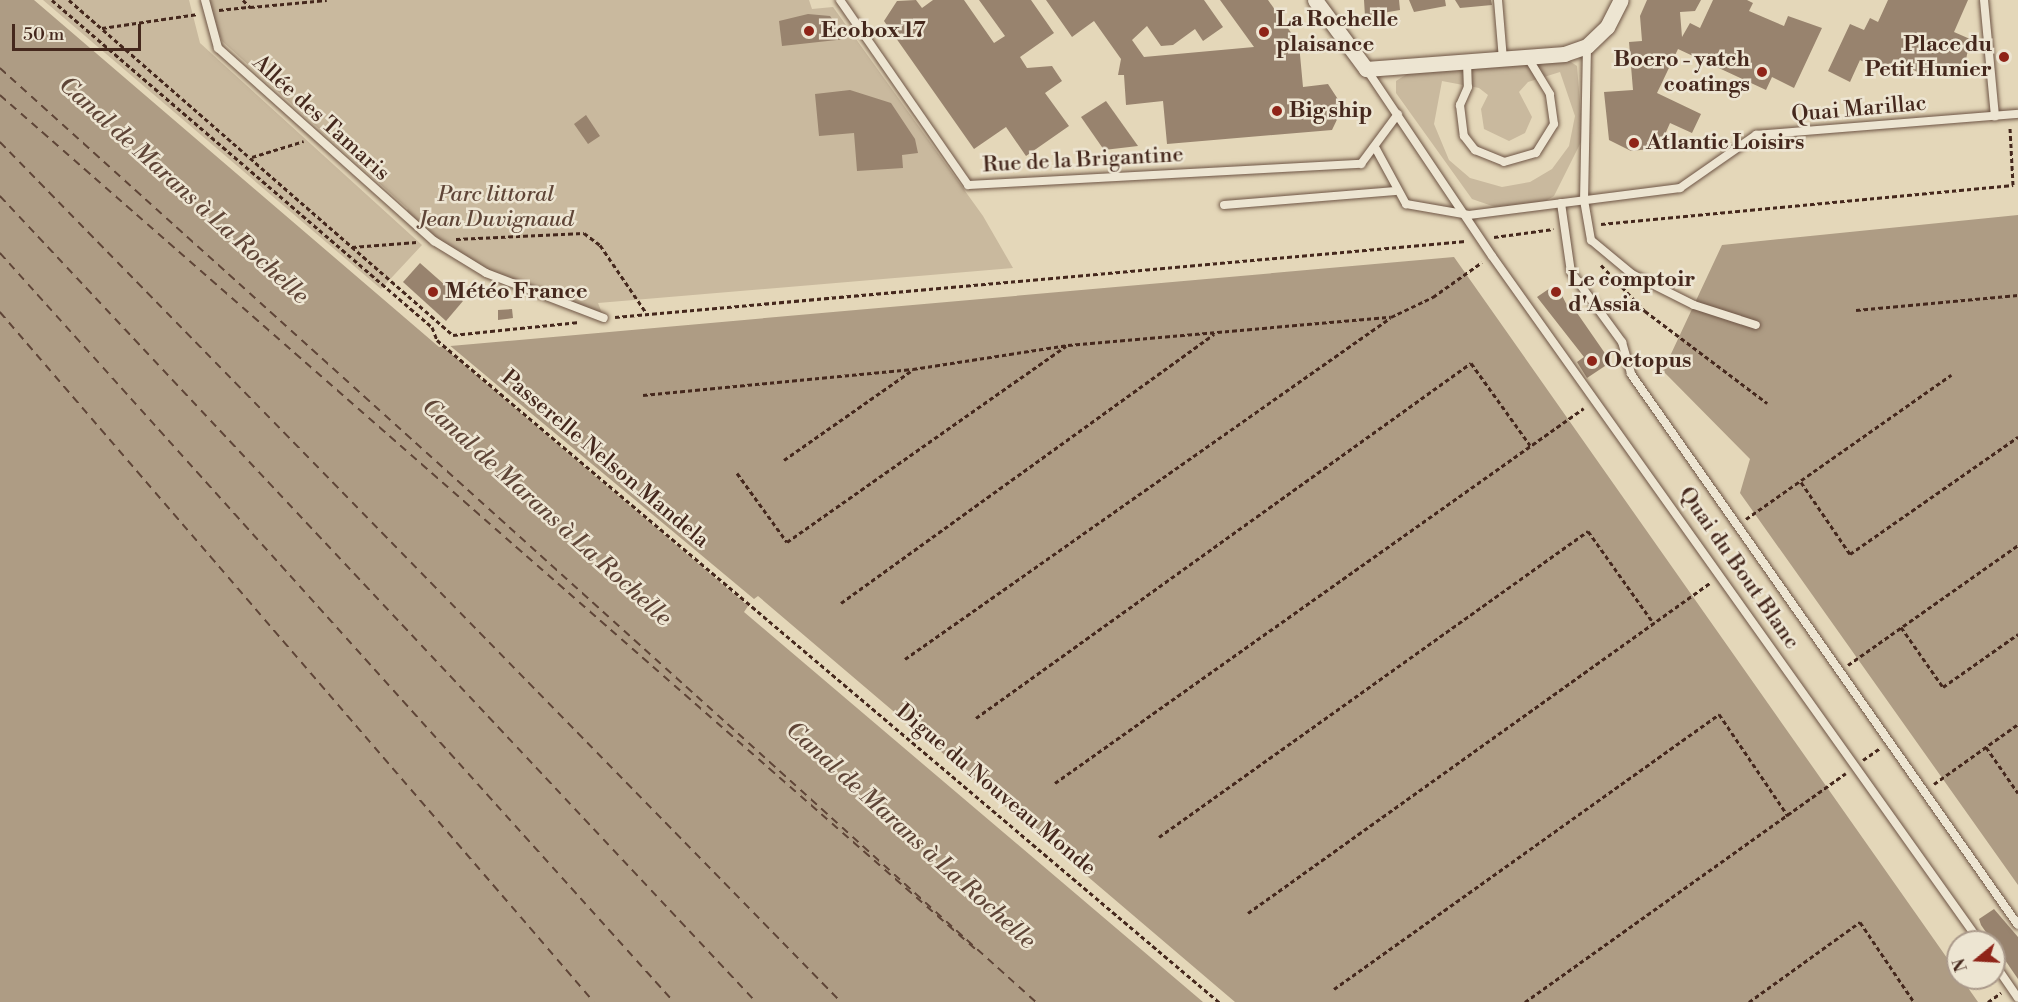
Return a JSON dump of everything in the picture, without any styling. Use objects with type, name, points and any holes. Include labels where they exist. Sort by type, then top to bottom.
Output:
[{"type":"street","points":[[1315,0],[1366,69],[1527,57],[1587,46],[1608,27],[1621,0]]},
{"type":"lane","name":"Allée des Tamaris","points":[[206,0],[207,12],[218,48],[312,135],[434,241],[486,273],[604,318]]},
{"type":"lane","name":"Rue de la Brigantine","points":[[840,0],[968,184],[1361,164],[1376,149],[1398,114]]},
{"type":"lane","points":[[1498,0],[1503,59]]},
{"type":"lane","points":[[1984,0],[1995,116]]},
{"type":"lane","points":[[1587,46],[1584,201],[1591,240],[1632,274],[1694,305],[1756,325]]},
{"type":"lane","points":[[1467,62],[1468,87],[1460,105],[1464,136],[1475,150],[1504,162],[1536,153],[1554,124],[1550,94],[1527,57]]},
{"type":"lane","name":"Quai du Bout Blanc","points":[[1366,69],[1469,215],[1482,240],[1971,930]]},
{"type":"lane","name":"Quai Marillac","points":[[1395,191],[1406,204],[1469,215],[1584,201],[1680,188],[1756,135],[2018,114]]},
{"type":"lane","points":[[1224,205],[1395,191],[1376,149]]},
{"type":"lane","name":"Quai du Bout Blanc","points":[[1561,203],[1571,272],[1622,342],[1631,374],[2018,925]]},
{"type":"lane","points":[[2006,980],[2018,998]]},
{"type":"path","points":[[52,0],[432,327],[439,325]]},
{"type":"path","points":[[69,0],[252,157],[439,325],[458,337],[604,318],[1482,240],[1564,228]]},
{"type":"path","points":[[243,0],[250,7]]},
{"type":"path","points":[[102,28],[207,12],[327,0]]},
{"type":"path","points":[[1588,225],[2013,185],[2008,128],[2018,128]]},
{"type":"path","points":[[252,157],[312,135]]},
{"type":"path","points":[[352,247],[584,233],[600,245],[648,314]]},
{"type":"path","points":[[1591,240],[1604,272],[1627,295],[1767,403]]},
{"type":"path","points":[[905,659],[1391,317],[1433,297],[1480,263]]},
{"type":"path","points":[[1856,310],[2018,296]]},
{"type":"path","points":[[644,395],[913,369],[1068,345],[1391,317]]},
{"type":"path","name":"Passerelle Nelson Mandela","points":[[432,327],[437,340],[752,603]]},
{"type":"path","points":[[841,603],[1215,333]]},
{"type":"path","points":[[737,473],[787,542],[1068,345]]},
{"type":"path","points":[[975,718],[1471,363],[1530,445]]},
{"type":"path","points":[[784,460],[913,369]]},
{"type":"path","points":[[1755,514],[1951,375]]},
{"type":"path","points":[[1055,783],[1578,412]]},
{"type":"path","points":[[1801,482],[1850,554],[2018,437]]},
{"type":"path","points":[[1159,837],[1588,531],[1654,624]]},
{"type":"path","points":[[1856,660],[2018,545]]},
{"type":"path","points":[[1248,913],[1702,590]]},
{"type":"path","name":"Digue du Nouveau Monde","points":[[752,603],[1220,1002]]},
{"type":"path","points":[[1901,627],[1943,687],[2018,634]]},
{"type":"path","points":[[1334,989],[1719,714],[1788,816]]},
{"type":"path","points":[[1925,790],[2018,724]]},
{"type":"path","points":[[1986,747],[2018,793]]},
{"type":"path","points":[[1525,1002],[1836,781]]},
{"type":"path","points":[[1749,1002],[1860,922],[1914,1002]]},
{"type":"path","points":[[1988,1002],[1995,997]]},
{"type":"green space","points":[[43,0],[189,0],[200,43],[422,245],[381,289]]},
{"type":"green space","name":"Parc littoral Jean Duvignaud","points":[[204,0],[809,0],[812,9],[833,7],[983,216],[1013,268],[598,303],[604,318],[486,273],[403,216],[408,209],[222,41]]},
{"type":"green space","points":[[1565,58],[1577,66],[1583,138],[1554,196],[1542,203],[1495,207],[1472,199],[1396,93],[1396,81],[1412,71]],"holes":[[[1560,72],[1575,116],[1569,146],[1552,169],[1530,182],[1502,187],[1470,178],[1449,160],[1434,124],[1442,81],[1479,88],[1488,95],[1481,109],[1484,129],[1509,141],[1525,133],[1532,117],[1519,92],[1528,82]]]},
{"type":"water","name":"Canal de Marans à La Rochelle","points":[[0,0],[34,0],[439,347],[1454,257],[1946,957],[1946,990],[1970,990],[1978,1002],[0,1002]]},
{"type":"water","points":[[2018,215],[2018,885],[1740,493],[1750,459],[1663,371],[1722,245]]},
{"type":"pier","points":[[436,341],[448,344],[754,599],[758,596],[1235,1002],[1203,1002],[744,612],[748,606]]},
{"type":"building","points":[[916,0],[922,8],[933,0],[964,0],[994,43],[1005,36],[979,0],[1031,0],[1054,33],[1020,57],[1027,68],[1052,66],[1062,81],[1045,93],[1069,126],[1026,156],[1006,127],[974,149],[884,21],[897,1]]},
{"type":"building","points":[[1046,0],[1204,0],[1223,27],[1203,41],[1195,29],[1173,45],[1161,46],[1147,26],[1132,40],[1144,57],[1254,47],[1220,0],[1268,0],[1299,44],[1303,87],[1328,84],[1343,107],[1332,130],[1167,144],[1163,101],[1126,105],[1124,75],[1118,75],[1121,59],[1094,21],[1072,37]]},
{"type":"building","points":[[1364,0],[1399,0],[1400,10],[1365,16]]},
{"type":"building","points":[[1409,0],[1445,0],[1446,6],[1414,12]]},
{"type":"building","points":[[1455,0],[1491,0],[1492,5],[1460,8]]},
{"type":"building","points":[[1647,0],[1701,0],[1695,11],[1680,12],[1682,37],[1690,23],[1700,28],[1713,0],[1747,0],[1753,3],[1749,11],[1784,26],[1788,16],[1822,28],[1794,88],[1772,77],[1766,90],[1678,49],[1657,93],[1701,114],[1692,133],[1670,123],[1659,148],[1631,151],[1609,140],[1604,92],[1633,90],[1629,42],[1642,41],[1640,16]]},
{"type":"building","points":[[1888,0],[1968,0],[1954,32],[1970,39],[1965,65],[1924,75],[1901,64],[1895,77],[1860,60],[1850,82],[1828,71],[1850,24],[1864,30],[1870,18],[1878,22]]},
{"type":"building","points":[[808,14],[830,16],[846,39],[782,46],[779,21]]},
{"type":"building","points":[[850,90],[891,103],[915,139],[918,153],[902,155],[903,168],[857,171],[854,133],[819,136],[815,94]]},
{"type":"building","points":[[1106,101],[1138,146],[1104,150],[1081,117]]},
{"type":"building","points":[[586,115],[600,136],[588,144],[574,124]]},
{"type":"building","name":"Météo France","points":[[420,263],[463,301],[446,321],[403,282]]},
{"type":"building","points":[[1556,284],[1571,313],[1575,310],[1611,362],[1587,378],[1577,362],[1584,357],[1537,297]]},
{"type":"building","points":[[512,309],[513,318],[498,320],[498,310]]},
{"type":"building","points":[[1994,909],[2018,937],[2018,979],[2006,961],[2006,930],[1984,930],[1979,919]]},
{"type":"ferry route","points":[[0,68],[1036,1002]]},
{"type":"ferry route","points":[[0,95],[979,952]]},
{"type":"ferry route","points":[[0,142],[841,1002]]},
{"type":"ferry route","points":[[0,196],[756,1002]]},
{"type":"ferry route","points":[[0,253],[674,1002]]},
{"type":"ferry route","points":[[0,312],[594,1002]]},
{"type":"place","name":"Ecobox 17","points":[[809,31]]},
{"type":"place","name":"La Rochelle plaisance","points":[[1264,32]]},
{"type":"place","name":"Place du Petit Hunier","points":[[2004,57]]},
{"type":"place","name":"Boero - yatch coatings","points":[[1762,72]]},
{"type":"place","name":"Big ship","points":[[1277,111]]},
{"type":"place","name":"Atlantic Loisirs","points":[[1634,143]]},
{"type":"place","name":"Météo France","points":[[433,292]]},
{"type":"place","name":"Le comptoir d'Assia","points":[[1556,292]]},
{"type":"place","name":"Octopus","points":[[1592,361]]}]
